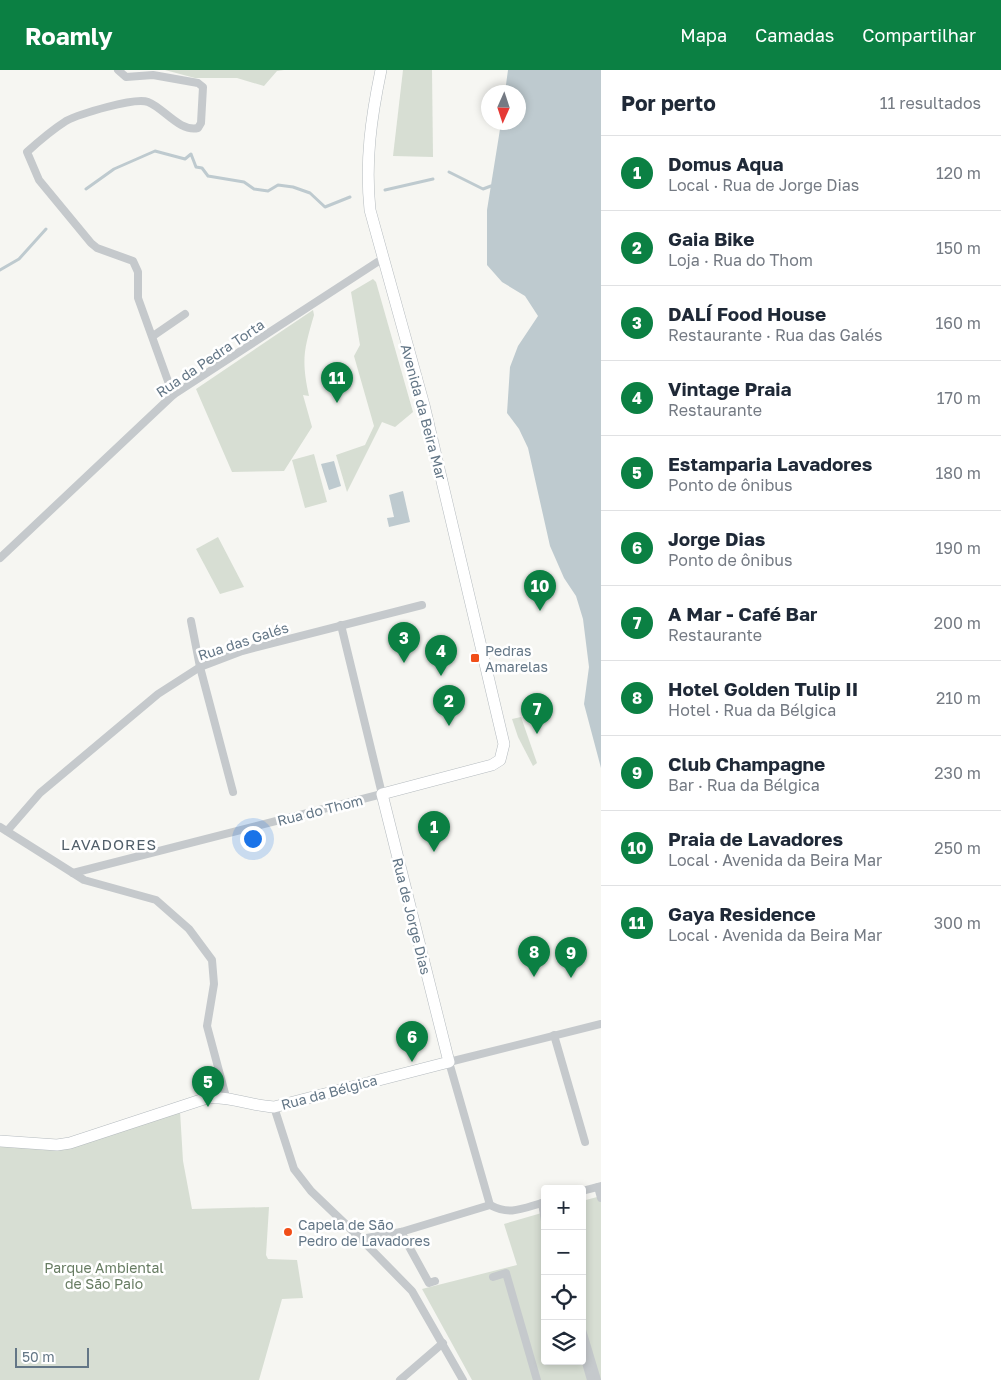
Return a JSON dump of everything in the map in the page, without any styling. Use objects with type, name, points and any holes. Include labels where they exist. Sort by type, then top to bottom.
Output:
[{"type":"main road","name":"Avenida da Beira Mar","points":[[381,70],[371,119],[367,166],[370,210],[435,450],[504,744],[504,752]]},
{"type":"main road","name":"Rua do Thom","points":[[382,794],[492,765],[500,760],[504,752]]},
{"type":"main road","name":"Rua de Jorge Dias","points":[[382,794],[449,1062]]},
{"type":"main road","name":"Rua da Bélgica","points":[[0,1141],[57,1145],[70,1143],[207,1098],[226,1097],[274,1107],[449,1062]]},
{"type":"street","points":[[118,70],[126,77],[153,75],[198,83],[203,87],[201,122],[198,128],[192,130],[176,122],[148,102],[134,101],[67,120],[27,152],[39,180],[91,243],[97,248],[133,261],[138,272],[138,298],[173,395]]},
{"type":"street","name":"Rua da Pedra Torta","points":[[0,558],[173,395],[382,259]]},
{"type":"street","points":[[153,336],[185,314]]},
{"type":"street","name":"Rua das Galés","points":[[4,829],[40,792],[158,694],[200,667],[242,651],[422,605]]},
{"type":"street","points":[[191,621],[200,667],[233,792]]},
{"type":"street","name":"Rua de Jorge Dias","points":[[341,625],[382,794]]},
{"type":"street","name":"Rua do Thom","points":[[73,873],[382,794]]},
{"type":"street","points":[[4,829],[84,880],[156,900],[189,929],[212,960],[214,984],[207,1026],[226,1097]]},
{"type":"street","name":"Rua da Bélgica","points":[[449,1062],[601,1024]]},
{"type":"street","points":[[554,1035],[585,1142]]},
{"type":"street","name":"Rua de Jorge Dias","points":[[449,1062],[490,1206]]},
{"type":"street","points":[[274,1107],[294,1169],[311,1191],[412,1291],[463,1380]]},
{"type":"street","points":[[586,1190],[599,1186],[601,1198]]},
{"type":"street","points":[[361,1240],[401,1232],[490,1206],[501,1211],[512,1212],[541,1205]]},
{"type":"street","points":[[401,1232],[429,1283],[435,1281]]},
{"type":"street","points":[[493,1277],[506,1273],[537,1380]]},
{"type":"street","points":[[400,1380],[442,1343]]},
{"type":"street","points":[[586,1343],[597,1380]]},
{"type":"street","points":[[586,1363],[591,1380]]},
{"type":"green space","points":[[165,70],[284,70],[277,71],[264,86],[237,78],[195,78]]},
{"type":"green space","points":[[403,70],[432,70],[433,157],[393,156]]},
{"type":"green space","points":[[373,279],[376,282],[413,412],[395,427],[382,422],[347,492],[336,455],[365,445],[374,426],[354,356],[360,345],[351,292]]},
{"type":"green space","points":[[313,310],[314,315],[304,363],[309,396],[303,395],[312,427],[284,471],[232,472],[196,389]]},
{"type":"green space","points":[[314,454],[327,502],[305,508],[292,460]]},
{"type":"green space","points":[[218,537],[244,587],[220,594],[196,549]]},
{"type":"green space","points":[[521,717],[537,763],[533,766],[518,737],[512,719]]},
{"type":"green space","name":"Parque Ambiental de São Paio","points":[[180,1111],[183,1161],[192,1209],[269,1207],[266,1255],[268,1259],[297,1260],[303,1298],[282,1299],[259,1380],[0,1380],[0,1143],[34,1147]]},
{"type":"green space","points":[[601,1196],[601,1380],[472,1380],[422,1289],[517,1265],[504,1224],[541,1213],[541,1365],[586,1365],[586,1200]]},
{"type":"shaded area","points":[[508,70],[601,70],[601,768],[584,704],[589,667],[583,619],[576,596],[564,578],[550,546],[528,448],[519,429],[507,413],[510,367],[518,346],[538,316],[525,296],[502,282],[487,265],[487,210],[500,130],[526,130],[526,85],[506,85]]},
{"type":"shaded area","points":[[334,461],[341,486],[329,490],[321,464]]},
{"type":"shaded area","points":[[403,491],[410,522],[389,527],[387,518],[394,517],[389,495]]},
{"type":"waterway","points":[[86,189],[114,169],[155,151],[185,159],[191,154],[196,167],[202,168],[208,176],[244,182],[254,189],[268,191],[278,185],[293,187],[310,193],[325,207],[350,197]]},
{"type":"waterway","points":[[449,172],[483,189],[491,186]]},
{"type":"waterway","points":[[385,190],[433,179]]},
{"type":"waterway","points":[[0,270],[19,259],[46,229]]},
{"type":"place","name":"Gaya Residence","points":[[337,403]]},
{"type":"place","name":"Praia de Lavadores","points":[[540,611]]},
{"type":"place","name":"Pedras Amarelas","points":[[475,658]]},
{"type":"place","name":"DALÍ Food House","points":[[404,663]]},
{"type":"place","name":"Vintage Praia","points":[[441,676]]},
{"type":"place","name":"Gaia Bike","points":[[449,726]]},
{"type":"place","name":"A Mar - Café Bar","points":[[537,734]]},
{"type":"place","name":"Domus Aqua","points":[[434,852]]},
{"type":"place","name":"Hotel Golden Tulip II","points":[[534,977]]},
{"type":"place","name":"Club Champagne","points":[[571,978]]},
{"type":"place","name":"Jorge Dias","points":[[412,1062]]},
{"type":"place","name":"Estamparia Lavadores","points":[[208,1107]]},
{"type":"place","name":"Capela de São Pedro de Lavadores","points":[[288,1232]]},
{"type":"district","name":"LAVADORES","points":[[109,844]]}]
